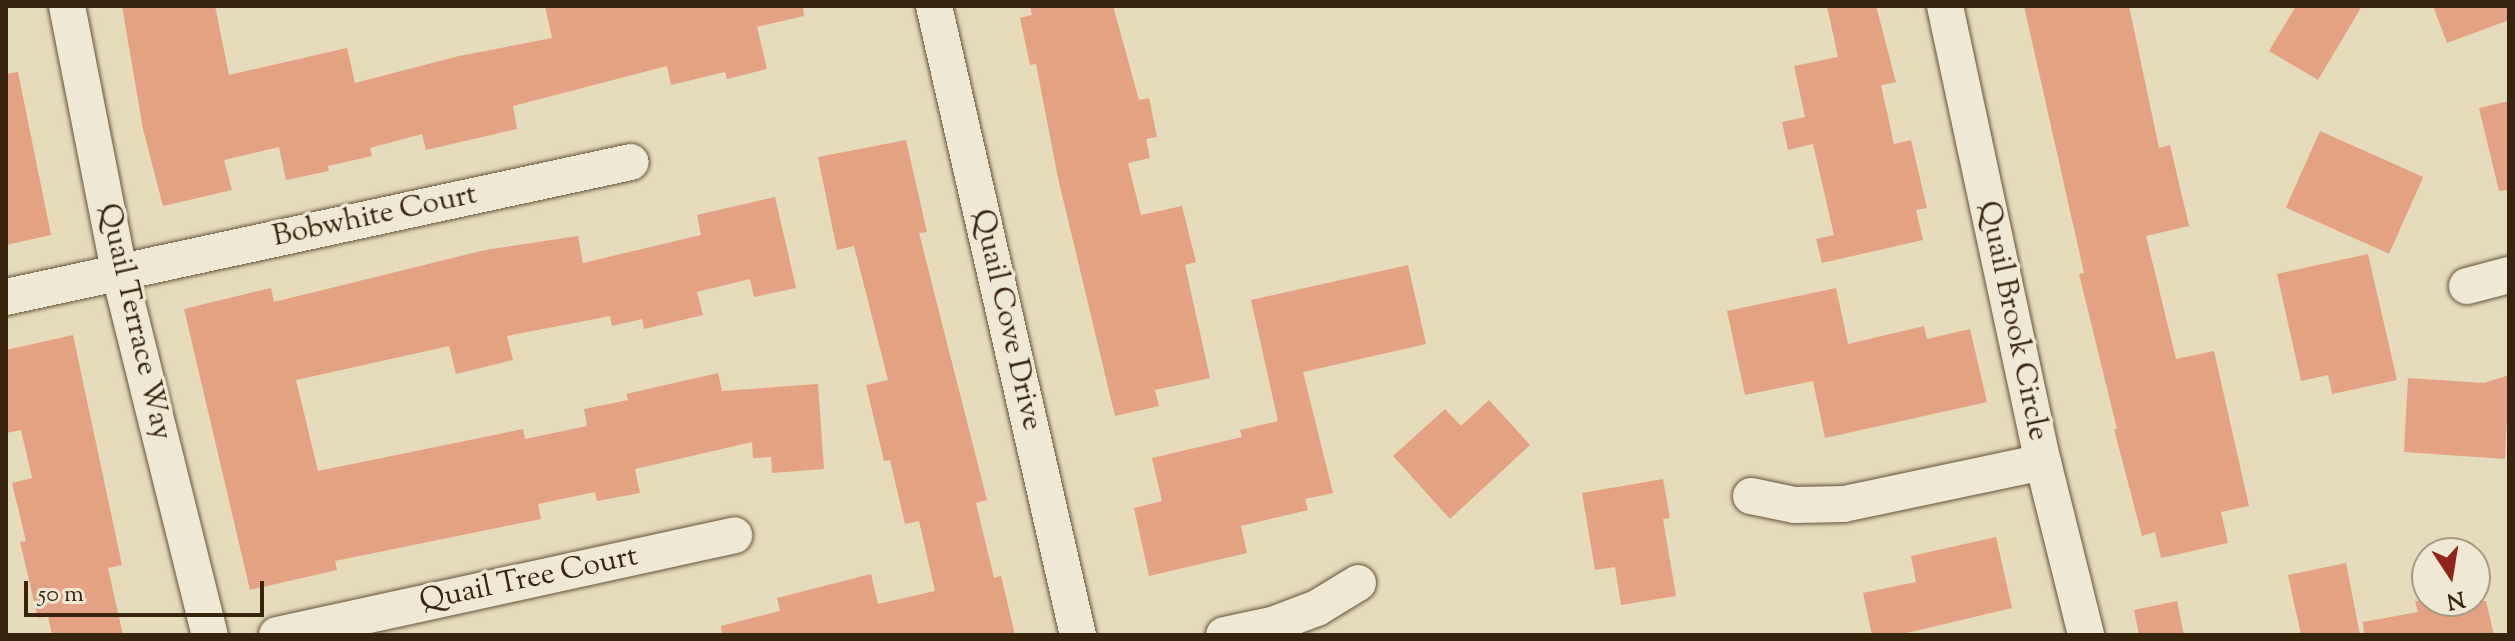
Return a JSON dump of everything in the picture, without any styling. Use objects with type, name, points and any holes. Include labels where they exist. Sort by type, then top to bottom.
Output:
[{"type":"street","name":"Quail Terrace Way","points":[[67,6],[119,271],[210,635]]},
{"type":"street","name":"Quail Cove Drive","points":[[934,6],[1078,635]]},
{"type":"street","name":"Quail Brook Circle","points":[[1945,6],[2043,462],[2086,635]]},
{"type":"street","name":"Bobwhite Court","points":[[6,297],[631,162]]},
{"type":"street","points":[[2467,286],[2509,275]]},
{"type":"street","points":[[1751,496],[1795,505],[1844,504],[2043,462]]},
{"type":"street","name":"Quail Tree Court","points":[[277,635],[734,535]]},
{"type":"street","points":[[1224,635],[1272,625],[1317,608],[1358,583]]},
{"type":"building","points":[[122,6],[215,6],[229,75],[347,48],[355,83],[459,56],[552,38],[545,6],[803,6],[804,16],[757,27],[767,69],[727,79],[725,72],[671,85],[667,66],[513,106],[517,129],[426,150],[422,134],[370,148],[372,156],[328,166],[329,171],[286,180],[279,147],[224,160],[232,190],[163,206],[143,129]]},
{"type":"building","points":[[1030,6],[1113,6],[1139,100],[1149,98],[1157,137],[1146,139],[1150,158],[1128,163],[1141,215],[1182,206],[1196,262],[1185,265],[1210,378],[1155,390],[1159,406],[1115,416],[1058,178],[1036,64],[1030,65],[1020,18],[1032,15]]},
{"type":"building","points":[[1827,6],[1876,6],[1896,82],[1881,85],[1894,144],[1911,140],[1927,208],[1916,210],[1923,240],[1822,263],[1816,239],[1834,235],[1813,144],[1788,150],[1782,122],[1805,117],[1794,66],[1838,57]]},
{"type":"building","points":[[2024,6],[2129,6],[2159,148],[2170,145],[2189,226],[2146,236],[2176,359],[2214,351],[2249,506],[2221,512],[2228,543],[2161,558],[2155,532],[2142,536],[2079,274],[2084,273]]},
{"type":"building","points":[[2296,6],[2362,6],[2318,80],[2269,51]]},
{"type":"building","points":[[2433,6],[2509,6],[2509,20],[2447,43]]},
{"type":"building","points":[[18,72],[51,235],[6,245],[6,74]]},
{"type":"building","points":[[2509,101],[2509,190],[2499,191],[2479,108]]},
{"type":"building","points":[[2320,131],[2423,177],[2389,254],[2286,208]]},
{"type":"building","points":[[906,140],[927,232],[919,233],[987,500],[976,503],[994,578],[1001,576],[1015,635],[722,635],[721,626],[780,611],[777,598],[871,574],[878,604],[935,591],[919,521],[905,524],[890,460],[884,461],[866,385],[888,380],[854,246],[837,250],[818,157]]},
{"type":"building","points":[[775,197],[796,288],[754,297],[750,279],[697,292],[703,315],[644,329],[642,319],[612,326],[610,316],[507,336],[513,360],[456,374],[449,346],[296,380],[318,471],[523,429],[525,439],[587,426],[584,409],[628,400],[626,394],[718,373],[722,391],[818,384],[824,469],[772,473],[771,457],[753,458],[752,442],[635,469],[640,493],[597,501],[595,492],[538,504],[541,519],[335,561],[337,570],[250,590],[184,309],[271,288],[274,302],[485,250],[578,236],[583,263],[701,235],[697,215]]},
{"type":"building","points":[[2368,254],[2397,380],[2332,394],[2328,375],[2301,381],[2277,274]]},
{"type":"building","points":[[1408,265],[1426,344],[1303,372],[1333,493],[1305,499],[1308,510],[1241,526],[1247,553],[1149,576],[1134,508],[1162,501],[1152,458],[1242,437],[1240,430],[1278,421],[1251,300]]},
{"type":"building","points":[[1836,288],[1848,344],[1924,326],[1927,339],[1970,329],[1987,402],[1825,438],[1813,381],[1745,395],[1727,311]]},
{"type":"building","points":[[73,335],[122,565],[108,568],[123,635],[52,635],[48,616],[38,618],[20,542],[26,541],[12,483],[32,478],[21,430],[6,433],[6,350]]},
{"type":"building","points":[[2509,375],[2505,459],[2404,452],[2408,378],[2484,383]]},
{"type":"building","points":[[1489,400],[1530,445],[1450,519],[1393,456],[1445,409],[1461,426]]},
{"type":"building","points":[[1663,479],[1670,518],[1663,519],[1676,596],[1621,605],[1615,567],[1595,570],[1582,493]]},
{"type":"building","points":[[1996,537],[2012,608],[1898,635],[1872,635],[1863,593],[1916,582],[1911,556]]},
{"type":"building","points":[[2346,563],[2360,635],[2301,635],[2288,575]]},
{"type":"building","points":[[2177,601],[2184,635],[2139,635],[2134,610]]},
{"type":"building","points":[[2411,613],[2411,617],[2490,617],[2494,635],[2364,635],[2363,622]]}]
